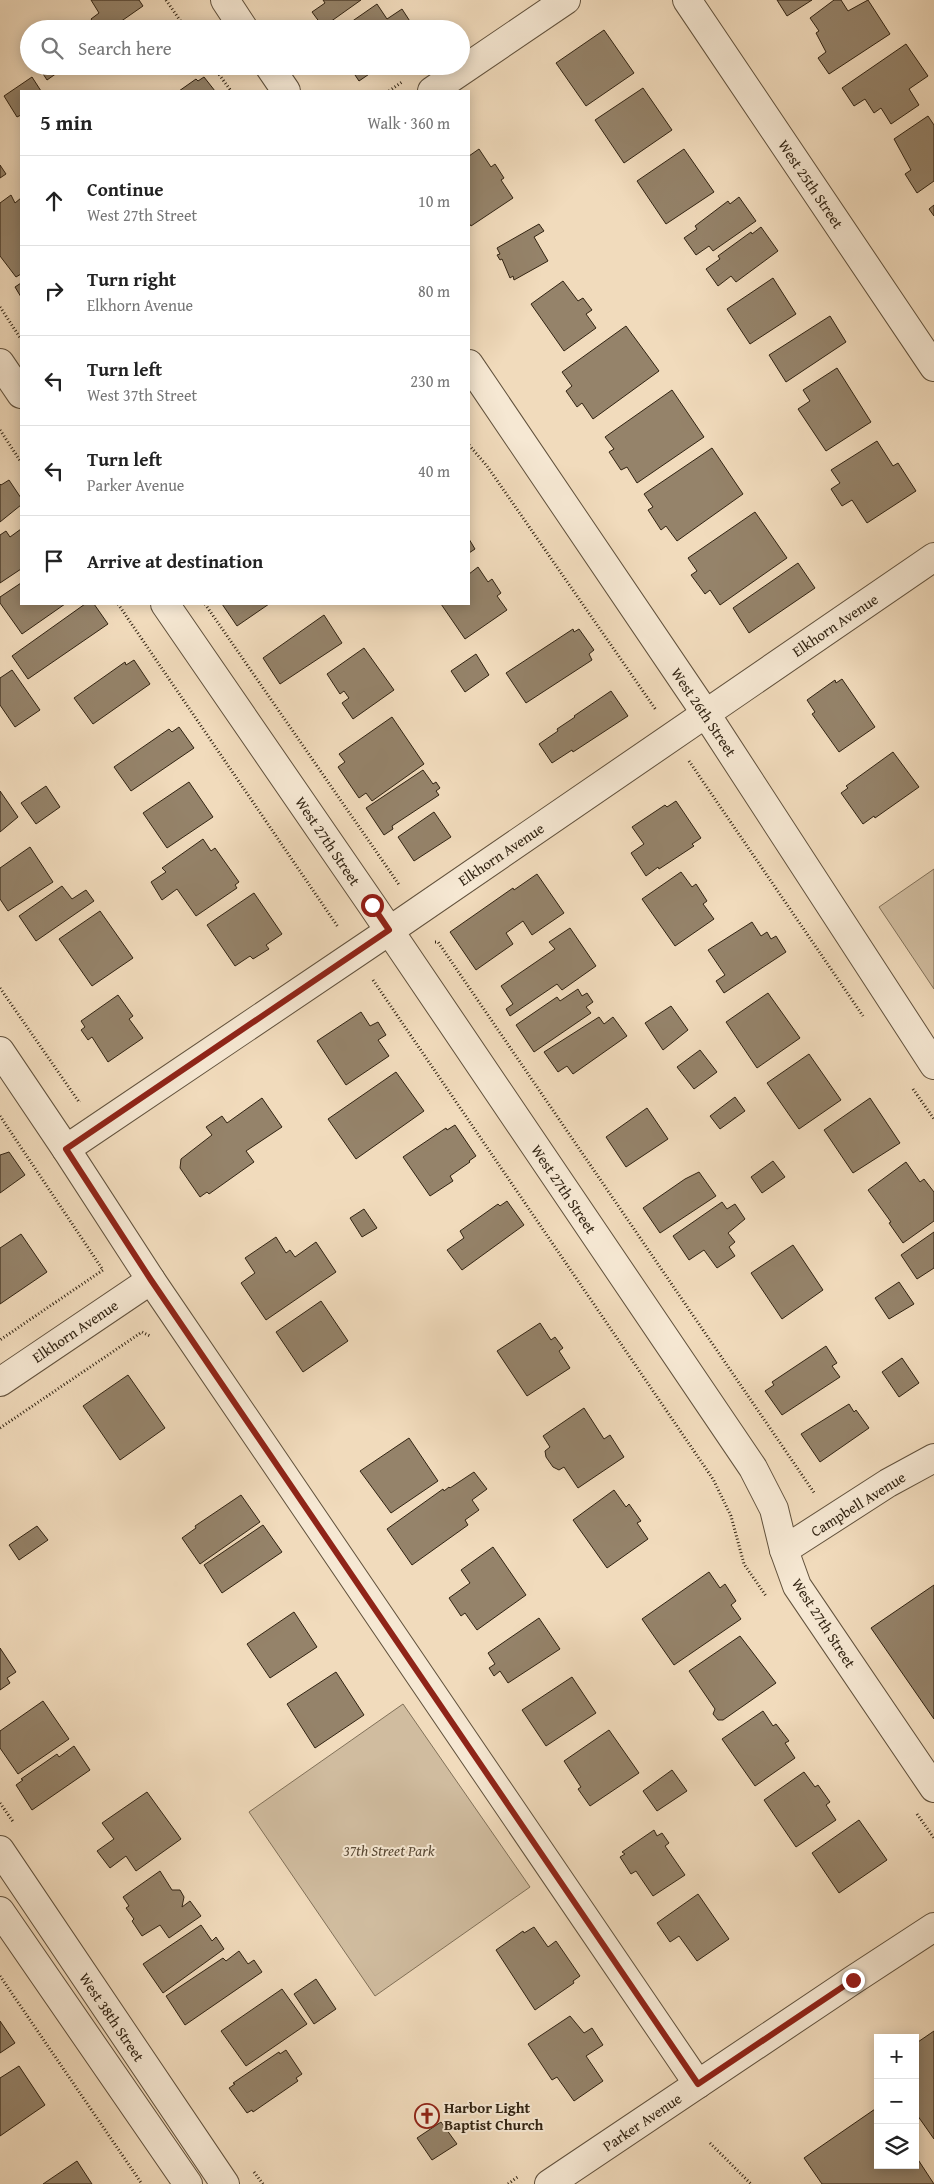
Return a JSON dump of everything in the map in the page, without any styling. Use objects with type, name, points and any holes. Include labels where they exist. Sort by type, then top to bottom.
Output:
[{"type":"street","points":[[225,0],[238,20]]},
{"type":"street","points":[[470,65],[566,0]]},
{"type":"street","name":"West 25th Street","points":[[687,0],[934,367]]},
{"type":"street","points":[[275,75],[285,90]]},
{"type":"street","points":[[433,90],[456,75]]},
{"type":"street","name":"West 26th Street","points":[[470,365],[706,714],[934,1065]]},
{"type":"street","name":"Elkhorn Avenue","points":[[66,1149],[934,557]]},
{"type":"street","name":"West 27th Street","points":[[166,605],[389,930],[753,1468],[774,1509],[784,1550],[797,1586],[934,1788]]},
{"type":"street","points":[[0,1051],[151,1280],[698,2084]]},
{"type":"street","name":"Elkhorn Avenue","points":[[0,1382],[151,1280]]},
{"type":"street","name":"Campbell Avenue","points":[[784,1550],[888,1483],[934,1458]]},
{"type":"street","name":"West 38th Street","points":[[0,1850],[225,2184]]},
{"type":"street","name":"West 38th Street","points":[[0,1911],[188,2184]]},
{"type":"street","name":"Parker Avenue","points":[[550,2184],[934,1928]]},
{"type":"path","points":[[166,0],[180,20]]},
{"type":"path","points":[[219,75],[230,90]]},
{"type":"path","points":[[0,307],[20,337]]},
{"type":"path","points":[[0,430],[20,460]]},
{"type":"path","points":[[470,447],[487,466],[657,712],[649,717]]},
{"type":"path","points":[[119,605],[339,926],[331,932]]},
{"type":"path","points":[[206,605],[401,887],[409,882]]},
{"type":"path","points":[[681,766],[689,760],[867,1022]]},
{"type":"path","points":[[431,942],[438,942],[821,1502]]},
{"type":"path","points":[[365,985],[373,980],[713,1479],[731,1516],[744,1564],[772,1604]]},
{"type":"path","points":[[0,988],[79,1102],[87,1096]]},
{"type":"path","points":[[912,1087],[934,1119]]},
{"type":"path","points":[[0,1116],[103,1270],[0,1340]]},
{"type":"path","points":[[0,1428],[142,1332]]},
{"type":"path","points":[[912,1806],[934,1838]]},
{"type":"path","points":[[0,1976],[142,2184]]},
{"type":"path","points":[[710,2143],[751,2184]]},
{"type":"green space","points":[[934,869],[934,989],[879,907]]},
{"type":"green space","name":"37th Street Park","points":[[403,1704],[530,1887],[375,1996],[249,1812]]},
{"type":"building","points":[[91,0],[139,0],[143,6],[123,20],[92,20],[99,13]]},
{"type":"building","points":[[323,0],[361,0],[333,20],[318,20],[312,12],[325,3]]},
{"type":"building","points":[[777,0],[812,0],[787,16]]},
{"type":"building","points":[[834,0],[841,0],[848,11],[868,0],[890,34],[829,74],[818,58],[826,52],[816,33],[819,31],[810,18]]},
{"type":"building","points":[[377,4],[387,19],[402,9],[409,20],[354,20]]},
{"type":"building","points":[[604,30],[634,73],[586,106],[556,63]]},
{"type":"building","points":[[906,44],[928,76],[909,89],[919,105],[891,124],[881,108],[874,113],[865,99],[854,106],[842,88]]},
{"type":"building","points":[[44,75],[54,75],[47,80]]},
{"type":"building","points":[[355,75],[368,75],[359,81]]},
{"type":"building","points":[[32,77],[40,90],[20,90],[20,116],[17,117],[4,96]]},
{"type":"building","points":[[204,77],[214,90],[180,90],[196,79],[198,81]]},
{"type":"building","points":[[643,88],[672,130],[624,163],[595,120]]},
{"type":"building","points":[[928,116],[934,125],[934,181],[917,193],[905,174],[911,170],[894,139]]},
{"type":"building","points":[[479,149],[491,167],[495,164],[504,178],[501,180],[513,198],[471,226],[470,224],[470,155]]},
{"type":"building","points":[[684,149],[714,192],[666,224],[637,181]]},
{"type":"building","points":[[0,165],[6,174],[0,178]]},
{"type":"building","points":[[11,195],[15,203],[20,199],[20,275],[16,277],[0,256],[0,203]]},
{"type":"building","points":[[739,197],[756,221],[713,251],[709,246],[696,255],[684,238],[697,229],[695,226],[728,201],[730,204]]},
{"type":"building","points":[[934,205],[934,216],[929,209]]},
{"type":"building","points":[[539,224],[544,231],[534,237],[548,261],[514,280],[513,276],[510,278],[502,259],[500,260],[497,255],[500,254],[497,248]]},
{"type":"building","points":[[761,227],[778,251],[736,282],[731,276],[718,286],[706,269],[720,259],[718,256]]},
{"type":"building","points":[[773,278],[796,314],[750,344],[727,309]]},
{"type":"building","points":[[563,281],[578,301],[583,298],[592,310],[586,314],[596,328],[564,351],[531,304]]},
{"type":"building","points":[[20,284],[20,295],[15,287]]},
{"type":"building","points":[[830,316],[846,342],[786,382],[769,355]]},
{"type":"building","points":[[626,326],[659,371],[593,419],[582,403],[577,407],[566,391],[572,386],[562,372]]},
{"type":"building","points":[[837,368],[871,422],[826,451],[798,409],[810,401],[803,390]]},
{"type":"building","points":[[672,390],[704,437],[637,483],[627,467],[621,470],[609,452],[614,449],[605,437]]},
{"type":"building","points":[[877,441],[893,466],[898,463],[916,491],[867,523],[852,500],[842,506],[831,489],[840,483],[831,470]]},
{"type":"building","points":[[712,448],[743,494],[677,541],[666,526],[661,530],[648,510],[653,507],[644,494]]},
{"type":"building","points":[[9,480],[20,496],[20,506],[0,522],[0,484]]},
{"type":"building","points":[[755,512],[787,558],[720,605],[710,590],[705,594],[691,575],[697,571],[688,558]]},
{"type":"building","points":[[20,530],[20,570],[0,583],[0,535],[6,531],[10,537]]},
{"type":"building","points":[[470,541],[475,549],[470,552]]},
{"type":"building","points":[[798,563],[815,588],[749,633],[733,608]]},
{"type":"building","points":[[478,567],[488,582],[492,579],[501,593],[497,596],[507,610],[465,639],[442,605],[470,605],[470,573]]},
{"type":"building","points":[[20,584],[20,605],[64,605],[22,634],[0,603],[0,597]]},
{"type":"building","points":[[84,605],[95,605],[108,624],[28,679],[12,656]]},
{"type":"building","points":[[223,605],[268,605],[237,626]]},
{"type":"building","points":[[324,615],[342,643],[280,684],[263,658]]},
{"type":"building","points":[[573,629],[574,632],[579,629],[594,650],[589,654],[592,660],[526,703],[506,673]]},
{"type":"building","points":[[364,648],[394,690],[353,719],[342,703],[349,698],[344,691],[340,694],[327,674]]},
{"type":"building","points":[[476,654],[489,675],[465,692],[451,671]]},
{"type":"building","points":[[134,660],[150,684],[93,724],[74,698],[125,662],[126,665]]},
{"type":"building","points":[[12,670],[40,710],[15,727],[0,705],[0,678]]},
{"type":"building","points":[[842,679],[875,727],[839,752],[812,714],[815,712],[807,700],[835,680],[836,683]]},
{"type":"building","points":[[611,691],[628,716],[573,752],[572,750],[552,763],[539,744],[558,731],[557,729],[574,716]]},
{"type":"building","points":[[392,717],[424,764],[372,801],[366,793],[359,798],[338,767],[345,762],[339,754]]},
{"type":"building","points":[[179,727],[194,748],[131,791],[114,767],[169,729],[172,732]]},
{"type":"building","points":[[893,752],[919,787],[875,818],[874,816],[863,824],[841,793],[848,788],[846,786]]},
{"type":"building","points":[[423,770],[433,784],[436,782],[440,788],[436,791],[439,795],[392,826],[393,829],[384,835],[366,808]]},
{"type":"building","points":[[189,782],[213,817],[167,848],[143,813]]},
{"type":"building","points":[[46,786],[60,807],[36,824],[21,803]]},
{"type":"building","points":[[0,791],[18,817],[0,832]]},
{"type":"building","points":[[676,801],[701,838],[692,844],[694,846],[646,876],[631,853],[644,844],[632,827],[665,805],[667,807]]},
{"type":"building","points":[[434,812],[451,837],[414,861],[398,837]]},
{"type":"building","points":[[203,839],[211,851],[215,848],[239,882],[235,885],[237,888],[196,916],[177,889],[162,900],[151,882],[166,872],[162,868]]},
{"type":"building","points":[[30,847],[53,882],[8,911],[0,899],[0,868]]},
{"type":"building","points":[[681,872],[692,887],[696,884],[707,901],[703,904],[714,919],[675,946],[642,899]]},
{"type":"building","points":[[537,874],[564,913],[532,935],[523,921],[506,933],[513,944],[476,970],[450,932],[513,888],[514,890]]},
{"type":"building","points":[[62,886],[72,899],[86,890],[94,901],[36,941],[19,916]]},
{"type":"building","points":[[254,893],[282,934],[266,945],[269,949],[253,959],[250,956],[235,966],[207,925]]},
{"type":"building","points":[[100,911],[133,958],[92,986],[59,939]]},
{"type":"building","points":[[752,922],[761,936],[767,932],[771,939],[776,936],[786,952],[724,993],[716,981],[725,975],[708,950]]},
{"type":"building","points":[[570,928],[596,966],[562,990],[557,984],[510,1016],[506,1009],[513,1004],[501,986],[555,949],[549,942]]},
{"type":"building","points":[[578,989],[582,996],[587,993],[593,1002],[586,1007],[591,1013],[534,1052],[516,1025],[557,997],[560,1001]]},
{"type":"building","points":[[768,993],[800,1038],[757,1068],[726,1022]]},
{"type":"building","points":[[118,995],[133,1016],[129,1019],[143,1038],[108,1062],[92,1037],[88,1040],[81,1030],[85,1027],[81,1021]]},
{"type":"building","points":[[671,1006],[688,1030],[663,1050],[645,1023]]},
{"type":"building","points":[[361,1012],[370,1026],[378,1022],[386,1035],[378,1040],[389,1056],[346,1085],[317,1041]]},
{"type":"building","points":[[599,1017],[604,1024],[613,1017],[627,1036],[573,1074],[567,1066],[558,1072],[544,1052]]},
{"type":"building","points":[[700,1050],[717,1072],[694,1089],[677,1067]]},
{"type":"building","points":[[809,1054],[841,1100],[799,1129],[767,1083]]},
{"type":"building","points":[[396,1072],[424,1111],[356,1159],[328,1119]]},
{"type":"building","points":[[735,1097],[745,1111],[720,1129],[710,1116]]},
{"type":"building","points":[[262,1098],[282,1127],[246,1151],[254,1162],[209,1194],[207,1192],[200,1197],[180,1168],[181,1159],[212,1135],[206,1127],[222,1116],[227,1123]]},
{"type":"building","points":[[870,1098],[900,1143],[853,1173],[824,1130]]},
{"type":"building","points":[[647,1108],[668,1139],[626,1167],[606,1137]]},
{"type":"building","points":[[455,1125],[476,1156],[450,1176],[453,1181],[430,1196],[403,1157],[446,1128],[447,1130]]},
{"type":"building","points":[[9,1152],[25,1175],[0,1193],[0,1155]]},
{"type":"building","points":[[773,1161],[785,1177],[762,1193],[751,1177]]},
{"type":"building","points":[[906,1162],[920,1182],[924,1179],[934,1192],[934,1221],[903,1243],[889,1223],[891,1222],[868,1190]]},
{"type":"building","points":[[699,1172],[716,1196],[660,1233],[643,1208],[685,1179]]},
{"type":"building","points":[[507,1201],[524,1225],[462,1270],[447,1250],[464,1238],[460,1231],[498,1204],[500,1206]]},
{"type":"building","points":[[722,1202],[727,1209],[735,1204],[745,1219],[728,1233],[735,1242],[729,1247],[735,1256],[717,1268],[704,1250],[689,1260],[673,1236]]},
{"type":"building","points":[[364,1209],[377,1228],[362,1237],[350,1218]]},
{"type":"building","points":[[934,1232],[934,1268],[917,1279],[901,1255]]},
{"type":"building","points":[[21,1234],[47,1272],[0,1304],[0,1248]]},
{"type":"building","points":[[276,1237],[286,1253],[290,1250],[295,1257],[316,1242],[336,1272],[266,1320],[241,1283],[255,1273],[245,1258]]},
{"type":"building","points":[[793,1245],[823,1290],[782,1319],[751,1273]]},
{"type":"building","points":[[899,1282],[914,1304],[889,1319],[875,1298]]},
{"type":"building","points":[[321,1301],[348,1341],[303,1372],[276,1332]]},
{"type":"building","points":[[540,1323],[551,1340],[555,1337],[563,1348],[559,1351],[570,1368],[527,1396],[497,1351]]},
{"type":"building","points":[[826,1346],[837,1363],[832,1366],[840,1377],[782,1415],[765,1391],[774,1385],[772,1382]]},
{"type":"building","points":[[902,1358],[919,1383],[899,1397],[882,1372]]},
{"type":"building","points":[[128,1375],[165,1428],[120,1460],[83,1406]]},
{"type":"building","points":[[849,1404],[854,1412],[856,1410],[869,1428],[820,1462],[801,1434]]},
{"type":"building","points":[[584,1408],[604,1439],[610,1435],[624,1457],[578,1488],[564,1467],[559,1470],[553,1467],[546,1457],[545,1451],[550,1447],[543,1436]]},
{"type":"building","points":[[409,1438],[438,1481],[391,1513],[360,1471]]},
{"type":"building","points":[[474,1472],[487,1489],[472,1500],[479,1510],[465,1520],[468,1525],[412,1565],[387,1529],[443,1489],[444,1491],[450,1488]]},
{"type":"building","points":[[614,1490],[626,1507],[629,1504],[641,1521],[637,1523],[648,1539],[607,1568],[573,1520]]},
{"type":"building","points":[[241,1495],[260,1522],[200,1564],[182,1538],[196,1528],[195,1526]]},
{"type":"building","points":[[263,1525],[282,1552],[222,1593],[204,1565]]},
{"type":"building","points":[[37,1526],[48,1540],[19,1560],[9,1545]]},
{"type":"building","points":[[493,1547],[526,1595],[477,1630],[465,1613],[461,1616],[449,1598],[470,1583],[461,1570]]},
{"type":"building","points":[[709,1572],[720,1588],[725,1584],[736,1601],[731,1605],[741,1619],[674,1665],[642,1619]]},
{"type":"building","points":[[934,1585],[934,1719],[871,1628]]},
{"type":"building","points":[[294,1612],[317,1647],[270,1678],[247,1644]]},
{"type":"building","points":[[539,1618],[560,1649],[508,1683],[500,1671],[494,1676],[489,1668],[495,1664],[488,1653]]},
{"type":"building","points":[[740,1636],[776,1683],[723,1720],[718,1720],[713,1714],[715,1709],[689,1671]]},
{"type":"building","points":[[0,1648],[16,1672],[7,1678],[10,1683],[0,1690]]},
{"type":"building","points":[[336,1672],[364,1715],[315,1748],[287,1704]]},
{"type":"building","points":[[572,1677],[596,1713],[546,1746],[522,1710]]},
{"type":"building","points":[[43,1701],[69,1739],[18,1774],[0,1748],[0,1731]]},
{"type":"building","points":[[763,1711],[773,1726],[776,1724],[789,1741],[785,1743],[795,1758],[755,1786],[722,1739]]},
{"type":"building","points":[[609,1730],[639,1773],[590,1806],[578,1789],[581,1787],[564,1761]]},
{"type":"building","points":[[74,1746],[90,1770],[32,1810],[16,1785],[23,1780],[21,1779],[57,1754],[59,1757]]},
{"type":"building","points":[[672,1770],[687,1791],[657,1811],[643,1791]]},
{"type":"building","points":[[804,1772],[815,1787],[818,1785],[830,1802],[826,1805],[836,1820],[796,1847],[764,1800]]},
{"type":"building","points":[[147,1792],[181,1839],[136,1871],[126,1856],[110,1868],[97,1851],[114,1839],[102,1823]]},
{"type":"building","points":[[859,1820],[887,1860],[839,1893],[812,1853]]},
{"type":"building","points":[[654,1830],[657,1836],[662,1833],[669,1843],[665,1846],[685,1875],[653,1896],[636,1871],[631,1874],[620,1857],[625,1854],[622,1852]]},
{"type":"building","points":[[160,1871],[172,1890],[180,1890],[184,1897],[182,1907],[190,1901],[201,1916],[169,1938],[160,1925],[142,1936],[132,1921],[134,1919],[126,1908],[129,1906],[123,1897]]},
{"type":"building","points":[[698,1894],[729,1939],[697,1961],[679,1936],[670,1942],[657,1923]]},
{"type":"building","points":[[201,1925],[212,1941],[216,1937],[224,1949],[163,1993],[143,1964]]},
{"type":"building","points":[[534,1927],[548,1947],[556,1941],[580,1976],[573,1981],[574,1983],[535,2010],[496,1950],[523,1931],[524,1933]]},
{"type":"building","points":[[239,1951],[248,1964],[254,1960],[262,1972],[185,2025],[166,1996],[223,1958],[226,1961]]},
{"type":"building","points":[[316,1979],[336,2009],[314,2024],[294,1994]]},
{"type":"building","points":[[282,1989],[307,2024],[246,2066],[221,2031]]},
{"type":"building","points":[[570,2016],[584,2033],[592,2028],[603,2045],[586,2056],[603,2081],[574,2101],[557,2077],[552,2080],[528,2044]]},
{"type":"building","points":[[0,2021],[15,2043],[0,2053]]},
{"type":"building","points":[[934,2031],[934,2139],[919,2118],[919,2041]]},
{"type":"building","points":[[286,2050],[302,2074],[296,2078],[298,2081],[253,2112],[252,2110],[247,2113],[229,2088],[235,2084],[233,2083],[279,2052],[280,2054]]},
{"type":"building","points":[[19,2066],[45,2105],[0,2136],[0,2078]]},
{"type":"building","points":[[874,2110],[874,2169],[919,2169],[919,2161],[934,2184],[822,2184],[804,2158]]},
{"type":"building","points":[[441,2122],[457,2144],[432,2160],[417,2138]]},
{"type":"building","points":[[77,2161],[92,2184],[43,2184]]},
{"type":"place","name":"Harbor Light Baptist Church","points":[[427,2116]]},
{"type":"route","points":[[372,905],[389,930],[66,1149],[151,1280],[698,2084],[853,1980]]}]
